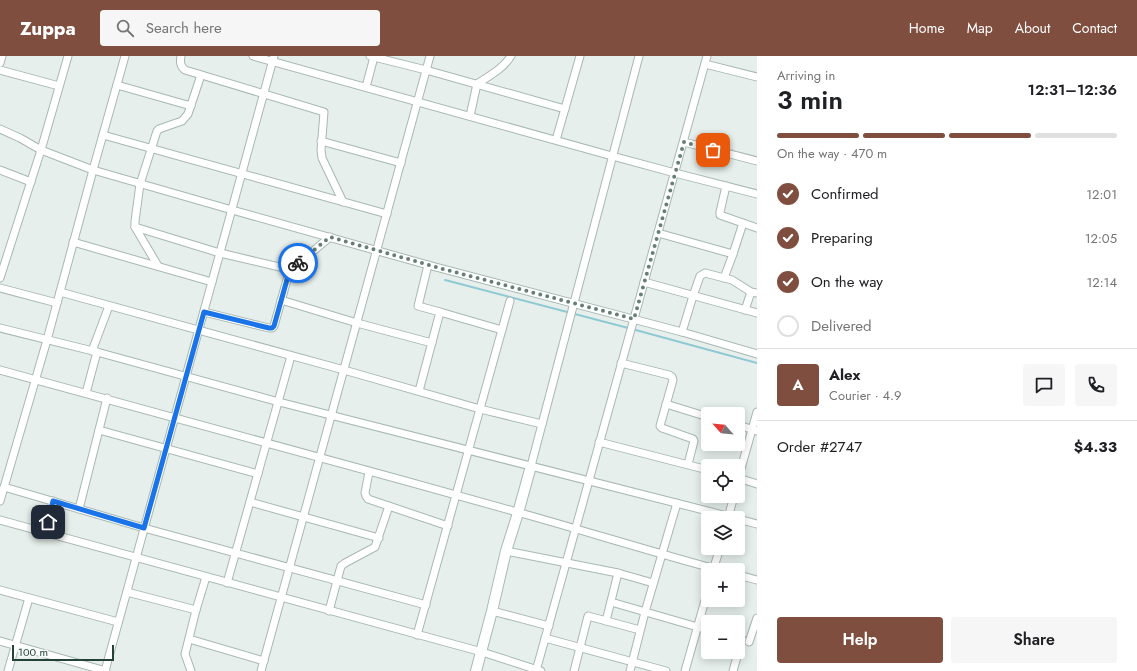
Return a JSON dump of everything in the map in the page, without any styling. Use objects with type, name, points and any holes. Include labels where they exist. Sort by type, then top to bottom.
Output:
[{"type":"street","points":[[0,63],[2,56]]},
{"type":"street","points":[[0,276],[41,150],[68,56]]},
{"type":"street","points":[[0,501],[47,340],[125,56]]},
{"type":"street","points":[[181,56],[180,63],[185,70],[324,112],[321,141],[322,158],[343,202]]},
{"type":"street","points":[[253,56],[274,59],[366,87],[612,156],[757,194]]},
{"type":"street","points":[[366,87],[372,56],[565,109]]},
{"type":"street","points":[[261,671],[430,56]]},
{"type":"street","points":[[470,116],[477,84],[497,71],[511,56]]},
{"type":"street","points":[[556,140],[580,56]]},
{"type":"street","points":[[476,671],[482,652],[506,551],[531,466],[638,56]]},
{"type":"street","points":[[0,520],[482,652],[538,671],[545,638],[707,56]]},
{"type":"street","points":[[0,641],[105,671],[274,59]]},
{"type":"street","points":[[705,64],[757,77]]},
{"type":"street","points":[[0,70],[59,86]]},
{"type":"street","points":[[158,266],[136,227],[135,221],[140,184],[157,131],[185,120],[191,106],[200,75]]},
{"type":"street","points":[[117,85],[191,106]]},
{"type":"street","points":[[0,129],[41,150],[93,170],[140,184],[428,265],[634,319],[757,354]]},
{"type":"street","points":[[103,135],[387,214]]},
{"type":"street","points":[[321,141],[401,163]]},
{"type":"street","points":[[684,142],[757,161]]},
{"type":"street","points":[[0,170],[31,182]]},
{"type":"street","points":[[726,186],[720,215],[757,228]]},
{"type":"street","points":[[724,278],[743,223]]},
{"type":"street","points":[[136,227],[220,253],[290,269]]},
{"type":"street","points":[[658,232],[733,254]]},
{"type":"street","points":[[204,312],[272,328],[274,326],[290,269],[330,237]]},
{"type":"street","points":[[73,242],[212,282]]},
{"type":"street","points":[[428,265],[418,306],[502,330]]},
{"type":"street","points":[[682,332],[700,276],[703,273],[732,280],[754,293],[745,310]]},
{"type":"street","points":[[644,282],[757,313]]},
{"type":"street","points":[[0,288],[57,303]]},
{"type":"street","points":[[60,292],[480,409],[542,424]]},
{"type":"street","points":[[281,300],[357,323],[432,343]]},
{"type":"street","points":[[418,635],[510,301]]},
{"type":"street","points":[[86,393],[94,352],[109,306]]},
{"type":"street","points":[[419,391],[440,312]]},
{"type":"street","points":[[0,328],[279,402],[707,511]]},
{"type":"street","points":[[226,583],[291,356]]},
{"type":"street","points":[[622,363],[672,377],[673,380],[660,426],[693,439],[694,441],[688,464]]},
{"type":"street","points":[[0,370],[107,398],[576,529],[701,566]]},
{"type":"street","points":[[79,509],[107,398]]},
{"type":"street","points":[[666,404],[701,414]]},
{"type":"street","points":[[745,459],[754,430],[757,412]]},
{"type":"street","points":[[99,430],[258,474]]},
{"type":"street","points":[[599,442],[701,468]]},
{"type":"street","points":[[369,472],[365,493],[368,498],[448,526]]},
{"type":"street","points":[[745,481],[757,484]]},
{"type":"street","points":[[4,487],[144,528],[426,605]]},
{"type":"street","points":[[46,532],[53,501]]},
{"type":"street","points":[[250,502],[379,538]]},
{"type":"street","points":[[630,671],[645,612],[677,503]]},
{"type":"street","points":[[329,611],[341,566],[373,549],[377,545],[390,506]]},
{"type":"street","points":[[745,521],[757,524]]},
{"type":"street","points":[[506,551],[618,573],[654,583]]},
{"type":"street","points":[[606,621],[618,573]]},
{"type":"street","points":[[191,671],[185,654],[206,577]]},
{"type":"street","points":[[745,577],[757,580]]},
{"type":"street","points":[[0,590],[118,622]]},
{"type":"street","points":[[127,592],[196,610]]},
{"type":"street","points":[[8,671],[29,598]]},
{"type":"street","points":[[611,602],[701,628]]},
{"type":"street","points":[[685,671],[703,607]]},
{"type":"street","points":[[492,611],[549,626]]},
{"type":"street","points":[[574,671],[588,616],[640,630]]},
{"type":"street","points":[[749,642],[757,618]]},
{"type":"street","points":[[545,638],[666,671]]},
{"type":"street","points":[[189,639],[264,661]]},
{"type":"street","points":[[745,641],[757,644]]},
{"type":"street","points":[[733,671],[736,659]]},
{"type":"waterway","points":[[445,280],[757,363]]},
{"type":"way so far","points":[[298,263],[330,237],[443,269],[634,319],[684,142],[713,150]]},
{"type":"route","points":[[48,522],[53,501],[144,528],[204,312],[272,328],[274,326],[290,269],[298,263]]}]
